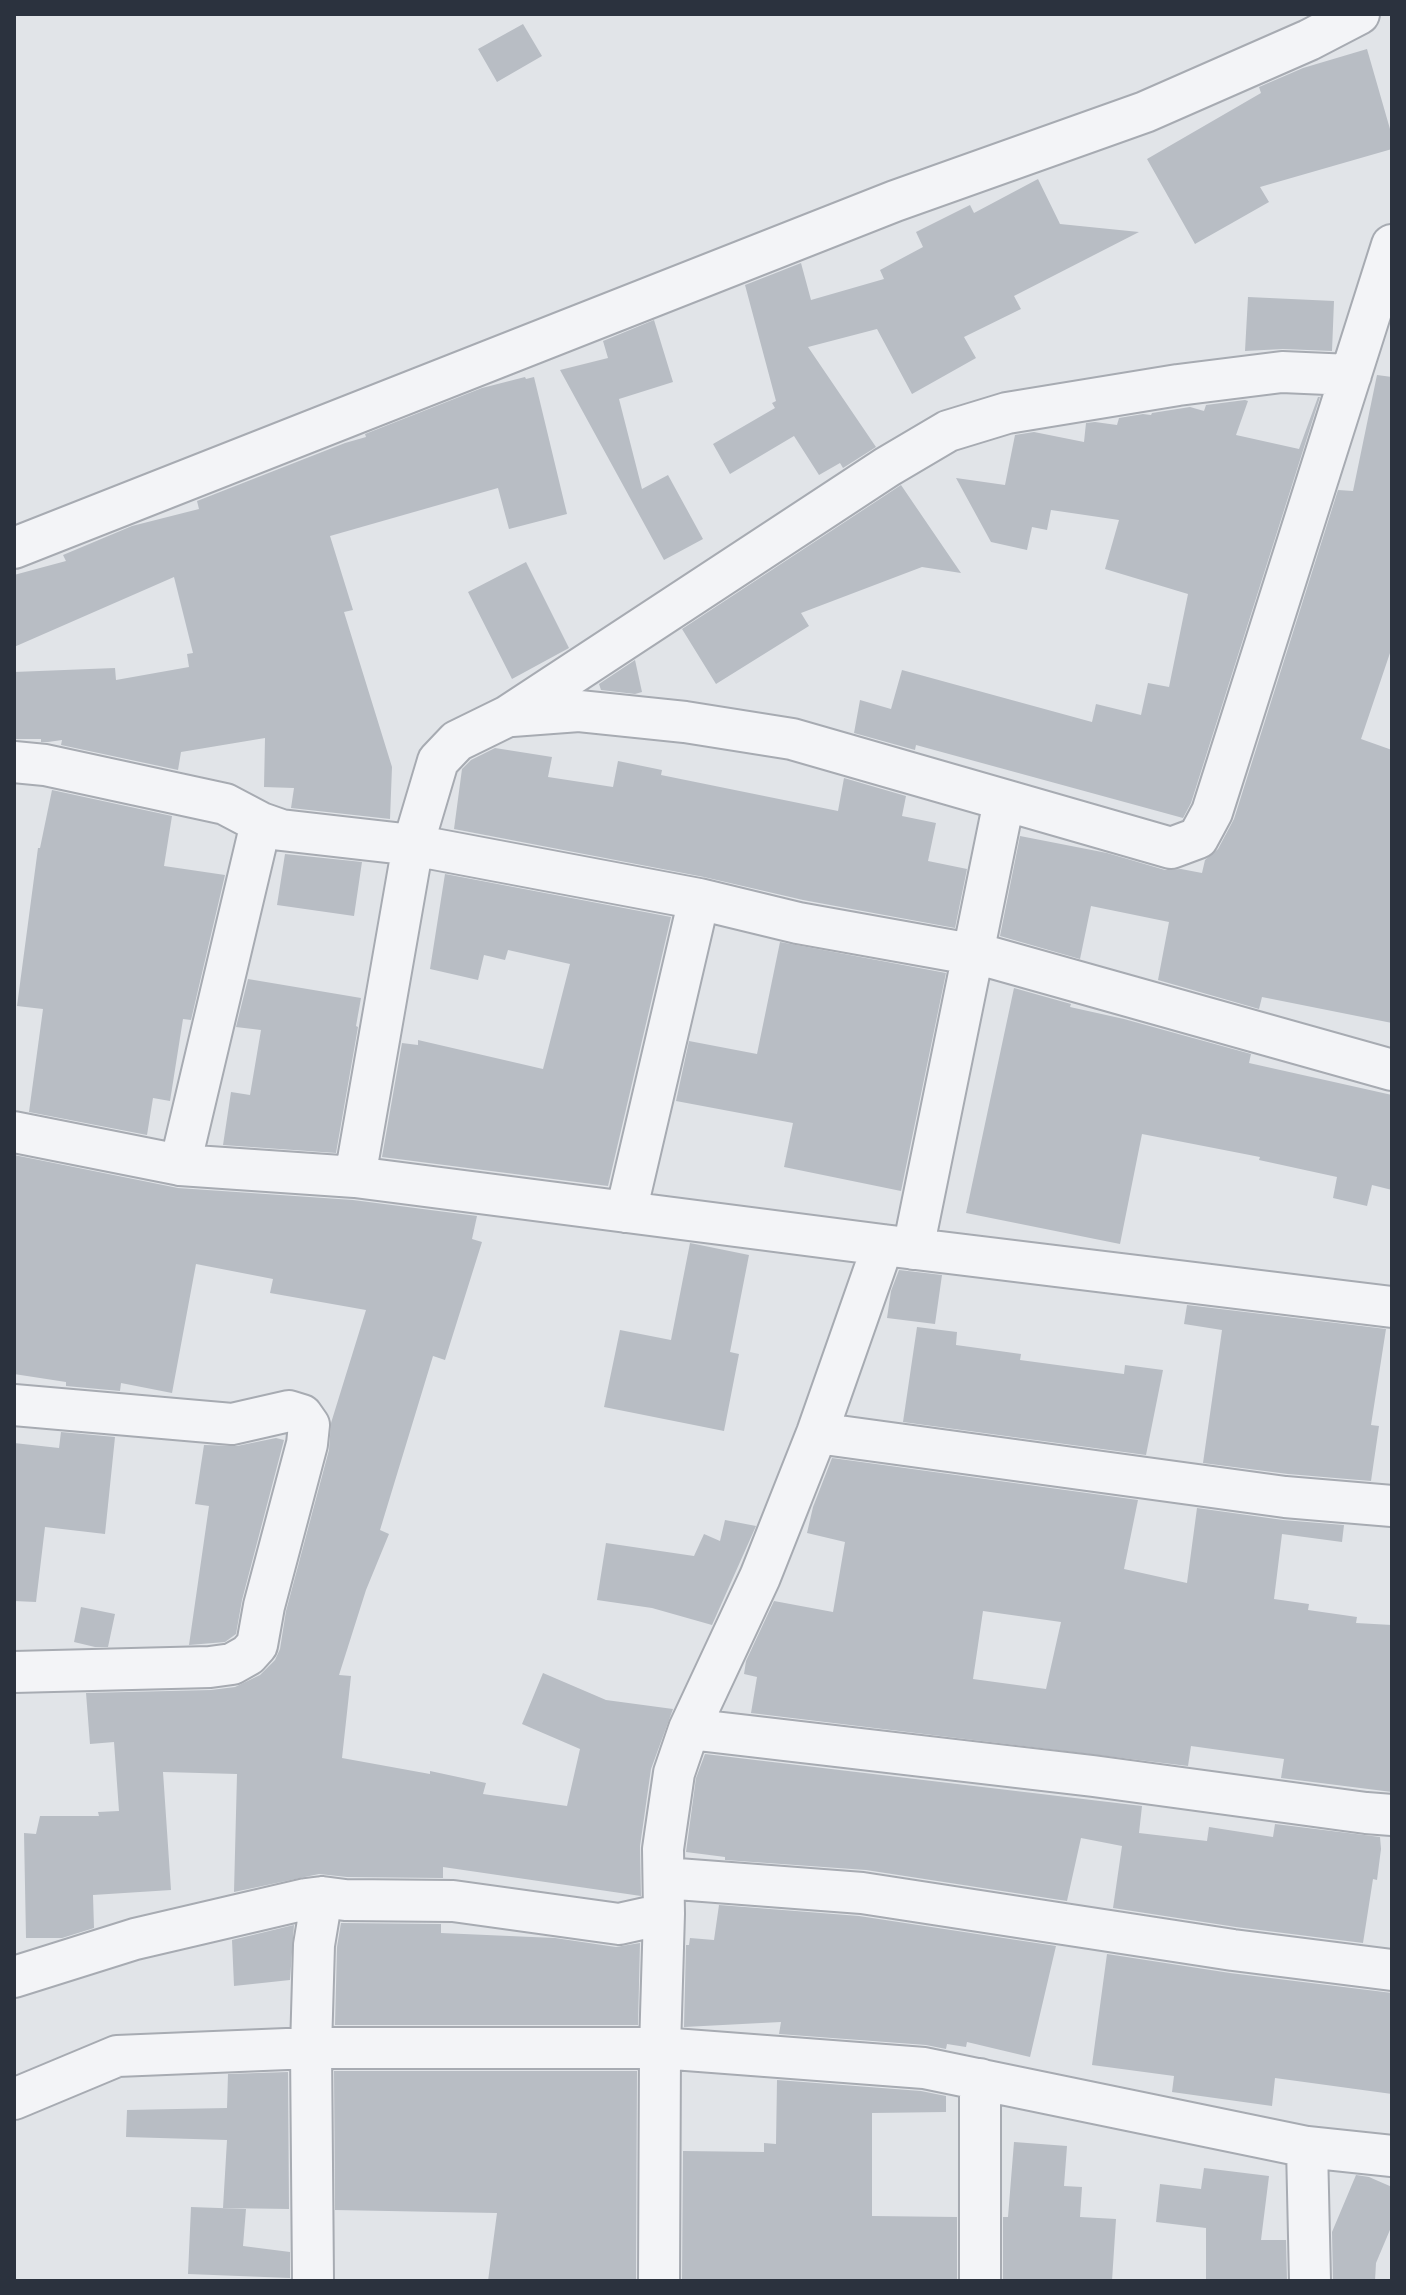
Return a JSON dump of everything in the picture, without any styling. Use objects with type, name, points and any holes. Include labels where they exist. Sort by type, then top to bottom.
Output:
[{"type":"street","points":[[14,548],[895,201],[1145,112],[1309,40],[1359,14]]},
{"type":"street","points":[[508,716],[579,711],[685,722],[792,739],[1171,848],[1198,838],[1212,812],[1392,245]]},
{"type":"street","points":[[355,1177],[413,845],[438,761],[457,741],[508,716],[887,467],[948,431],[1007,413],[1178,385],[1282,372],[1351,375]]},
{"type":"street","points":[[14,762],[45,765],[225,804],[281,830],[413,845],[699,899],[798,923],[972,954],[1392,1070]]},
{"type":"street","points":[[659,2281],[663,1849],[674,1773],[689,1729],[760,1577],[817,1433],[898,1247],[972,954],[1004,801]]},
{"type":"street","points":[[180,1165],[261,823]]},
{"type":"street","points":[[626,1212],[699,899]]},
{"type":"street","points":[[14,1132],[180,1165],[355,1177],[1392,1307]]},
{"type":"street","points":[[14,1405],[232,1424],[289,1411],[302,1415],[309,1425],[307,1444],[264,1606],[257,1645],[248,1655],[232,1664],[210,1667],[14,1672]]},
{"type":"street","points":[[817,1433],[1285,1497],[1392,1506]]},
{"type":"street","points":[[689,1729],[1093,1776],[1392,1815]]},
{"type":"street","points":[[14,1977],[135,1939],[322,1897],[453,1901],[619,1924],[664,1896],[862,1893],[1233,1950],[1392,1970]]},
{"type":"street","points":[[313,2281],[311,2048],[314,1945],[322,1897]]},
{"type":"street","points":[[14,2099],[117,2056],[311,2048],[660,2048],[924,2068],[1307,2147],[1392,2156]]},
{"type":"street","points":[[980,2079],[980,2281]]},
{"type":"street","points":[[1307,2147],[1310,2281]]},
{"type":"building","points":[[523,24],[542,56],[497,82],[478,49]]},
{"type":"building","points":[[1367,49],[1392,136],[1392,149],[1260,187],[1269,202],[1195,244],[1147,159],[1261,93],[1259,87],[1303,68]]},
{"type":"building","points":[[1038,179],[1060,224],[1139,232],[1014,296],[1021,309],[964,337],[976,358],[912,394],[877,329],[808,347],[876,447],[843,468],[840,463],[819,475],[794,436],[730,474],[713,444],[775,408],[772,403],[776,401],[745,285],[801,263],[811,300],[884,279],[880,270],[923,247],[916,232],[970,205],[974,213]]},
{"type":"building","points":[[1248,297],[1334,301],[1332,351],[1245,351]]},
{"type":"building","points":[[654,320],[673,382],[619,399],[642,489],[668,475],[703,539],[664,560],[560,370],[608,358],[603,341]]},
{"type":"building","points":[[1377,375],[1392,377],[1392,647],[1361,739],[1392,750],[1392,1023],[1262,997],[1259,1009],[1158,980],[1169,922],[1091,906],[1080,959],[1000,936],[1020,836],[1107,853],[1165,870],[1202,873],[1205,860],[1218,849],[1234,819],[1338,490],[1353,491]]},
{"type":"building","points":[[534,377],[567,514],[509,529],[498,488],[330,536],[353,610],[344,612],[392,767],[390,819],[291,808],[294,788],[264,787],[265,738],[181,752],[178,770],[61,745],[62,740],[41,742],[41,739],[14,739],[14,672],[115,668],[116,680],[189,667],[187,654],[193,653],[174,577],[14,647],[14,575],[66,561],[63,555],[132,526],[199,509],[197,501],[366,437],[365,434],[482,388]]},
{"type":"building","points":[[1318,397],[1191,803],[1183,818],[916,745],[915,750],[854,733],[860,700],[891,709],[902,670],[1092,722],[1096,704],[1141,715],[1148,683],[1169,687],[1188,594],[1105,569],[1119,520],[1051,510],[1047,530],[1032,527],[1027,550],[991,542],[956,478],[1005,485],[1015,435],[1034,432],[1084,442],[1086,423],[1117,425],[1119,418],[1190,407],[1204,411],[1206,405],[1245,400],[1248,401],[1236,435],[1299,449]]},
{"type":"building","points":[[901,485],[961,573],[922,567],[801,613],[809,626],[716,684],[682,629]]},
{"type":"building","points":[[526,562],[569,648],[512,679],[468,592]]},
{"type":"building","points":[[635,660],[642,692],[601,690],[599,684]]},
{"type":"building","points":[[495,748],[552,757],[548,777],[613,787],[618,761],[662,770],[661,775],[838,811],[844,778],[906,796],[902,816],[936,823],[928,861],[967,869],[955,928],[454,829],[462,769],[471,760]]},
{"type":"building","points":[[52,790],[172,816],[164,866],[225,875],[191,1020],[183,1019],[170,1101],[153,1098],[147,1135],[29,1112],[43,1009],[17,1006],[38,848]]},
{"type":"building","points":[[285,854],[362,862],[354,916],[277,905]]},
{"type":"building","points":[[445,874],[671,917],[608,1186],[382,1157],[402,1043],[418,1045],[418,1040],[543,1069],[570,964],[508,950],[505,960],[484,955],[478,980],[430,969]]},
{"type":"building","points":[[780,942],[946,973],[901,1191],[784,1167],[793,1123],[676,1101],[689,1041],[757,1054]]},
{"type":"building","points":[[248,979],[361,998],[336,1153],[223,1145],[231,1092],[250,1095],[261,1030],[236,1027]]},
{"type":"building","points":[[1014,988],[1071,1004],[1070,1007],[1251,1054],[1249,1063],[1392,1095],[1392,1190],[1372,1185],[1367,1206],[1333,1198],[1337,1177],[1259,1160],[1260,1157],[1142,1134],[1120,1244],[966,1213]]},
{"type":"building","points":[[14,1155],[178,1188],[353,1200],[477,1216],[472,1239],[482,1242],[445,1360],[433,1356],[380,1530],[389,1534],[366,1590],[339,1675],[351,1676],[342,1758],[486,1783],[483,1794],[567,1806],[580,1749],[522,1724],[543,1673],[606,1700],[673,1709],[651,1769],[640,1846],[641,1896],[443,1867],[443,1878],[319,1874],[234,1892],[237,1774],[163,1772],[171,1890],[93,1895],[94,1928],[62,1938],[26,1938],[24,1833],[36,1834],[40,1816],[99,1816],[98,1812],[119,1811],[114,1742],[90,1744],[86,1693],[235,1687],[260,1675],[275,1660],[329,1450],[331,1423],[366,1310],[270,1293],[273,1279],[196,1264],[172,1393],[121,1383],[120,1391],[66,1386],[66,1382],[14,1374]]},
{"type":"building","points":[[690,1243],[749,1255],[730,1352],[739,1354],[724,1431],[604,1407],[620,1330],[671,1340]]},
{"type":"building","points":[[899,1270],[942,1275],[935,1324],[887,1318],[891,1291]]},
{"type":"building","points":[[1187,1305],[1386,1329],[1371,1425],[1379,1426],[1371,1481],[1203,1463],[1222,1330],[1184,1324]]},
{"type":"building","points":[[917,1327],[957,1332],[956,1345],[1021,1354],[1020,1360],[1124,1374],[1125,1365],[1163,1370],[1146,1455],[903,1422]]},
{"type":"building","points":[[61,1432],[115,1437],[105,1534],[45,1527],[36,1602],[14,1601],[14,1443],[59,1448]]},
{"type":"building","points":[[276,1438],[284,1440],[236,1634],[225,1642],[189,1645],[209,1506],[195,1504],[204,1445],[237,1446]]},
{"type":"building","points":[[832,1458],[1138,1500],[1124,1569],[1187,1583],[1197,1508],[1344,1525],[1342,1542],[1282,1534],[1274,1599],[1309,1604],[1308,1610],[1357,1617],[1356,1623],[1392,1625],[1392,1792],[1281,1778],[1284,1759],[1191,1746],[1188,1766],[751,1713],[757,1677],[744,1674],[746,1661],[774,1601],[833,1612],[845,1542],[807,1533],[813,1507]],"holes":[[[983,1611],[1061,1622],[1046,1689],[973,1679]]]},
{"type":"building","points":[[725,1520],[756,1526],[712,1625],[652,1608],[597,1600],[606,1543],[694,1556],[704,1534],[720,1541]]},
{"type":"building","points":[[81,1607],[115,1614],[108,1647],[74,1642]]},
{"type":"building","points":[[705,1754],[1142,1806],[1139,1833],[1207,1841],[1209,1827],[1273,1837],[1275,1824],[1380,1837],[1377,1880],[1373,1879],[1363,1943],[1113,1908],[1122,1846],[1081,1838],[1067,1901],[866,1870],[725,1860],[725,1857],[686,1852],[696,1778]]},
{"type":"building","points":[[719,1905],[859,1916],[1056,1946],[1030,2057],[967,2042],[966,2047],[947,2044],[946,2049],[779,2034],[781,2022],[684,2027],[686,1945],[689,1945],[690,1938],[714,1940]]},
{"type":"building","points":[[341,1923],[441,1924],[441,1933],[555,1938],[616,1947],[640,1943],[638,2025],[335,2025],[337,1947]]},
{"type":"building","points":[[294,1925],[290,1980],[234,1986],[232,1940]]},
{"type":"building","points":[[1107,1954],[1392,1993],[1392,2094],[1275,2078],[1272,2106],[1172,2092],[1174,2076],[1092,2065]]},
{"type":"building","points":[[334,2071],[637,2071],[636,2281],[488,2281],[497,2213],[335,2210]]},
{"type":"building","points":[[288,2072],[289,2209],[223,2208],[227,2140],[126,2137],[127,2110],[227,2108],[228,2074]]},
{"type":"building","points":[[777,2080],[921,2091],[946,2096],[946,2112],[872,2113],[872,2216],[957,2217],[957,2281],[682,2281],[683,2151],[764,2152],[764,2143],[776,2144]]},
{"type":"building","points":[[1014,2142],[1067,2146],[1064,2186],[1082,2187],[1080,2217],[1116,2219],[1112,2281],[1003,2281],[1003,2217],[1008,2217]]},
{"type":"building","points":[[1204,2168],[1269,2176],[1261,2240],[1286,2240],[1287,2281],[1206,2281],[1206,2228],[1156,2222],[1160,2184],[1201,2189]]},
{"type":"building","points":[[1356,2175],[1392,2187],[1392,2225],[1376,2263],[1375,2281],[1333,2281],[1332,2232]]},
{"type":"building","points":[[191,2207],[246,2209],[243,2246],[290,2252],[290,2278],[188,2274]]}]
